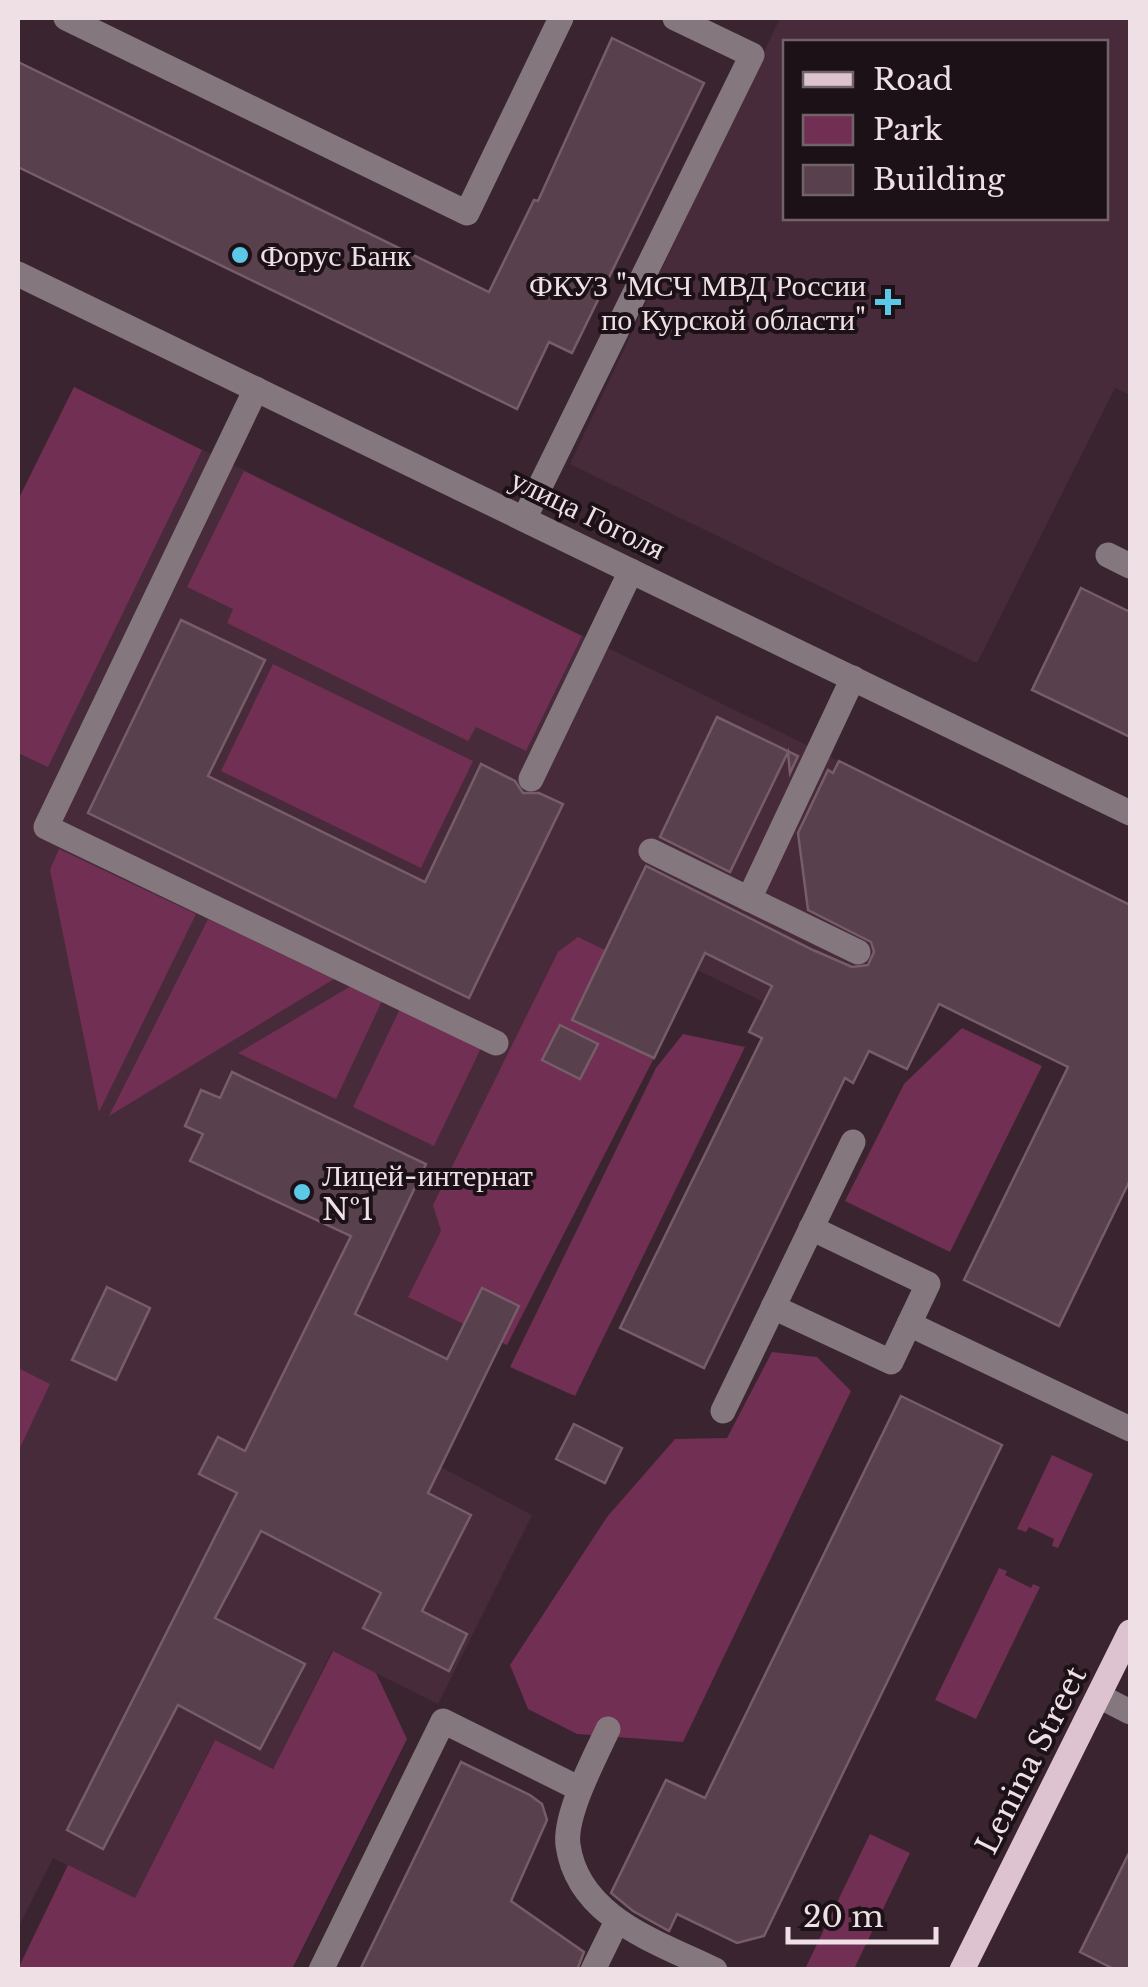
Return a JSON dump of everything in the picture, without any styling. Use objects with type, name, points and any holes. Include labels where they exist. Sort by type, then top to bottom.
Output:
[{"type":"main road","name":"Lenina Street","points":[[962,1970],[1130,1632]]},
{"type":"street","points":[[66,18],[467,213],[562,18]]},
{"type":"street","points":[[524,519],[752,55],[676,18]]},
{"type":"street","name":"улица Гоголя","points":[[18,274],[1130,813]]},
{"type":"street","points":[[256,389],[46,827],[496,1042]]},
{"type":"street","points":[[531,779],[631,571]]},
{"type":"street","points":[[748,899],[852,678]]},
{"type":"street","points":[[651,850],[858,952]]},
{"type":"street","points":[[723,1411],[853,1142]]},
{"type":"street","points":[[773,1307],[891,1362],[928,1284],[811,1228]]},
{"type":"street","points":[[909,1324],[1130,1429]]},
{"type":"street","points":[[1099,1696],[1130,1712]]},
{"type":"street","points":[[321,1970],[443,1721],[580,1789]]},
{"type":"street","points":[[608,1728],[580,1789],[568,1843],[582,1889],[616,1922],[715,1970]]},
{"type":"street","points":[[593,1970],[616,1922]]},
{"type":"shaded area","name":"ФКУЗ \"МСЧ МВД России по Курской области\"","points":[[780,18],[1130,18],[1130,395],[1115,388],[977,663],[570,464]]},
{"type":"shaded area","name":"Лицей-интернат №1","points":[[74,387],[839,761],[799,843],[807,901],[890,942],[841,1039],[697,970],[507,1345],[467,1326],[451,1361],[484,1378],[441,1467],[532,1515],[438,1704],[332,1651],[273,1769],[214,1741],[135,1899],[53,1858],[18,1928],[18,500]]},
{"type":"green space","points":[[74,387],[202,450],[48,767],[18,753],[18,500]]},
{"type":"green space","points":[[244,471],[582,636],[526,751],[476,727],[468,741],[227,623],[233,609],[187,587]]},
{"type":"green space","points":[[273,664],[473,761],[421,868],[221,771]]},
{"type":"green space","points":[[59,849],[196,914],[99,1112],[50,870]]},
{"type":"green space","points":[[208,919],[334,979],[109,1116]]},
{"type":"green space","points":[[578,937],[605,950],[595,973],[631,990],[609,1037],[654,1058],[507,1345],[408,1297],[441,1231],[433,1205],[558,952]]},
{"type":"green space","points":[[351,986],[382,1001],[336,1099],[238,1053]]},
{"type":"green space","points":[[400,1009],[481,1048],[434,1146],[353,1107]]},
{"type":"green space","points":[[962,1028],[1042,1066],[950,1252],[845,1201],[904,1084]]},
{"type":"green space","points":[[683,1034],[745,1047],[575,1396],[510,1367],[656,1068]]},
{"type":"green space","points":[[772,1352],[817,1357],[851,1391],[683,1742],[577,1734],[528,1709],[510,1665],[607,1517],[675,1439],[727,1438]]},
{"type":"green space","points":[[18,1368],[50,1384],[18,1452]]},
{"type":"green space","points":[[1052,1455],[1093,1474],[1058,1548],[1052,1546],[1054,1539],[1029,1527],[1026,1532],[1017,1529]]},
{"type":"green space","points":[[999,1568],[1031,1588],[1033,1584],[1040,1587],[976,1719],[935,1700]]},
{"type":"green space","points":[[333,1651],[376,1673],[407,1739],[292,1969],[18,1969],[68,1865],[135,1898],[215,1740],[273,1769]]},
{"type":"green space","points":[[870,1834],[910,1853],[854,1969],[805,1969]]},
{"type":"building","points":[[612,38],[704,83],[572,353],[549,342],[517,409],[18,167],[18,62],[489,292],[534,200],[538,201]]},
{"type":"building","points":[[1081,588],[1130,612],[1130,737],[1032,690]]},
{"type":"building","points":[[181,620],[265,660],[208,776],[425,882],[481,764],[515,781],[523,793],[539,793],[563,804],[469,998],[88,813]]},
{"type":"building","points":[[717,717],[798,756],[790,773],[788,752],[730,872],[660,837]]},
{"type":"building","points":[[839,761],[1130,905],[1130,1180],[1059,1326],[964,1280],[1068,1067],[939,1004],[907,1069],[869,1051],[853,1083],[845,1078],[704,1368],[620,1328],[762,1038],[749,1032],[772,986],[705,953],[654,1058],[572,1020],[646,866],[813,950],[852,967],[868,965],[874,952],[871,942],[808,910],[798,833],[828,770],[833,773]]},
{"type":"building","points":[[560,1025],[598,1044],[580,1079],[542,1060]]},
{"type":"building","points":[[232,1072],[426,1164],[355,1314],[447,1359],[482,1288],[519,1306],[428,1493],[471,1515],[422,1611],[467,1634],[449,1671],[363,1628],[381,1593],[261,1531],[215,1618],[305,1664],[260,1749],[178,1705],[103,1849],[67,1830],[237,1493],[199,1474],[218,1437],[245,1451],[351,1236],[190,1161],[203,1134],[185,1126],[201,1090],[220,1098]]},
{"type":"building","points":[[107,1287],[150,1308],[116,1380],[72,1360]]},
{"type":"building","points":[[901,1396],[1002,1445],[764,1936],[737,1943],[677,1914],[669,1931],[611,1893],[666,1780],[705,1798]]},
{"type":"building","points":[[574,1424],[622,1448],[605,1483],[556,1459]]},
{"type":"building","points":[[461,1762],[542,1804],[547,1820],[511,1901],[584,1952],[577,1970],[360,1970]]},
{"type":"building","points":[[1130,1851],[1130,1970],[1116,1970],[1080,1952]]},
{"type":"place","name":"Форус Банк","points":[[240,255]]},
{"type":"place","name":"ФКУЗ \"МСЧ МВД России по Курской области\"","points":[[888,302]]},
{"type":"place","name":"Лицей-интернат №1","points":[[302,1192]]}]
